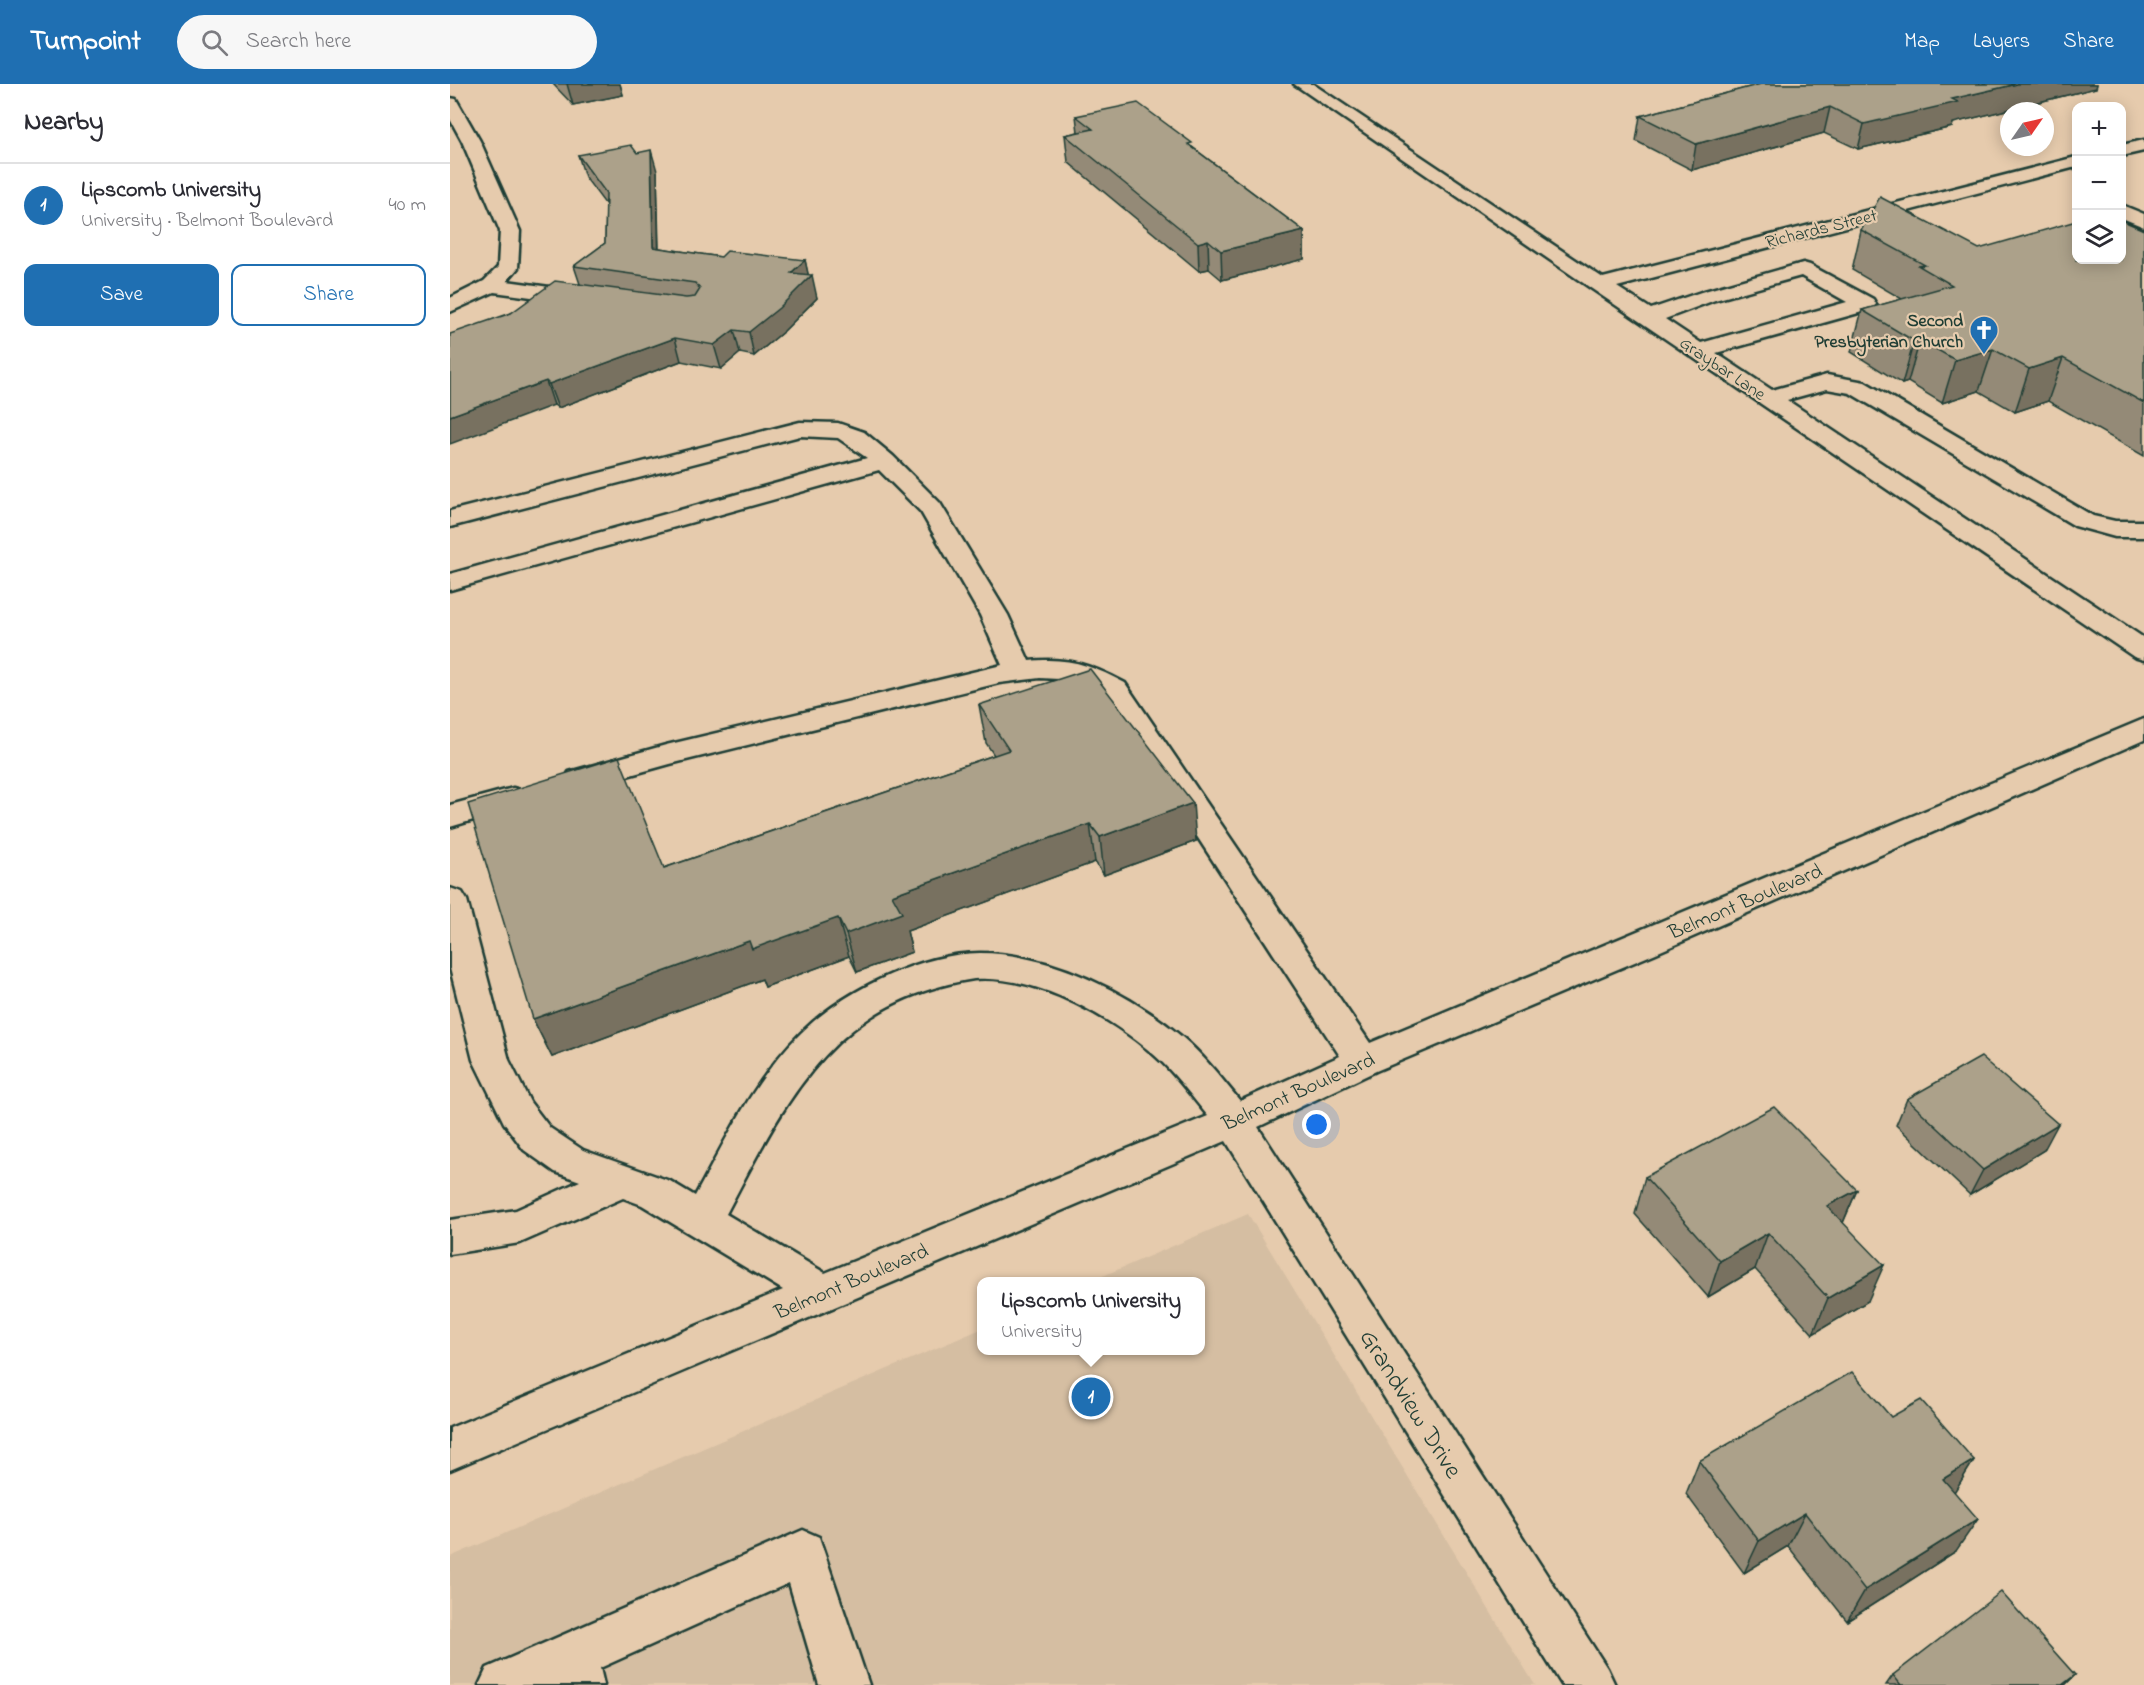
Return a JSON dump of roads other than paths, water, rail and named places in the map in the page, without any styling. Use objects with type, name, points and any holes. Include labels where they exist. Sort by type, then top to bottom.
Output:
[{"type":"street","name":"Graybar Lane","points":[[1302,84],[2144,651]]},
{"type":"street","points":[[450,104],[471,141],[510,231],[508,268],[491,285],[450,306]]},
{"type":"street","points":[[2126,150],[2144,145]]},
{"type":"street","name":"Richards Street","points":[[1599,285],[2072,163]]},
{"type":"street","points":[[2038,172],[2067,186]]},
{"type":"street","points":[[2126,213],[2144,221]]},
{"type":"street","points":[[1647,317],[1679,308],[1708,296],[1803,269],[1865,304],[1697,351]]},
{"type":"street","points":[[491,285],[603,301]]},
{"type":"street","points":[[1768,398],[1827,382],[1857,387],[2084,521],[2115,529],[2144,529]]},
{"type":"street","points":[[450,519],[800,429],[831,428],[856,436],[932,508],[994,615],[1020,672]]},
{"type":"street","points":[[450,582],[884,461]]},
{"type":"street","points":[[450,816],[677,752],[999,674],[1040,669],[1083,672],[1115,689],[1364,1061]]},
{"type":"street","name":"Belmont Boulevard","points":[[450,1449],[1234,1121],[1364,1061],[1644,944],[2144,729]]},
{"type":"street","points":[[450,900],[491,1060],[517,1112],[537,1139],[569,1161],[656,1193],[823,1293]]},
{"type":"street","name":"Grandview Drive","points":[[702,1220],[767,1106],[798,1060],[841,1017],[888,990],[933,973],[982,965],[1044,975],[1121,1010],[1171,1047],[1234,1121],[1590,1685]]},
{"type":"street","points":[[450,1237],[520,1226],[623,1180]]},
{"type":"street","points":[[504,1685],[576,1670],[803,1553],[844,1685]]},
{"type":"place","name":"Second Presbyterian Church","points":[[1984,356]]},
{"type":"place","name":"Lipscomb University","points":[[1091,1397]]}]
